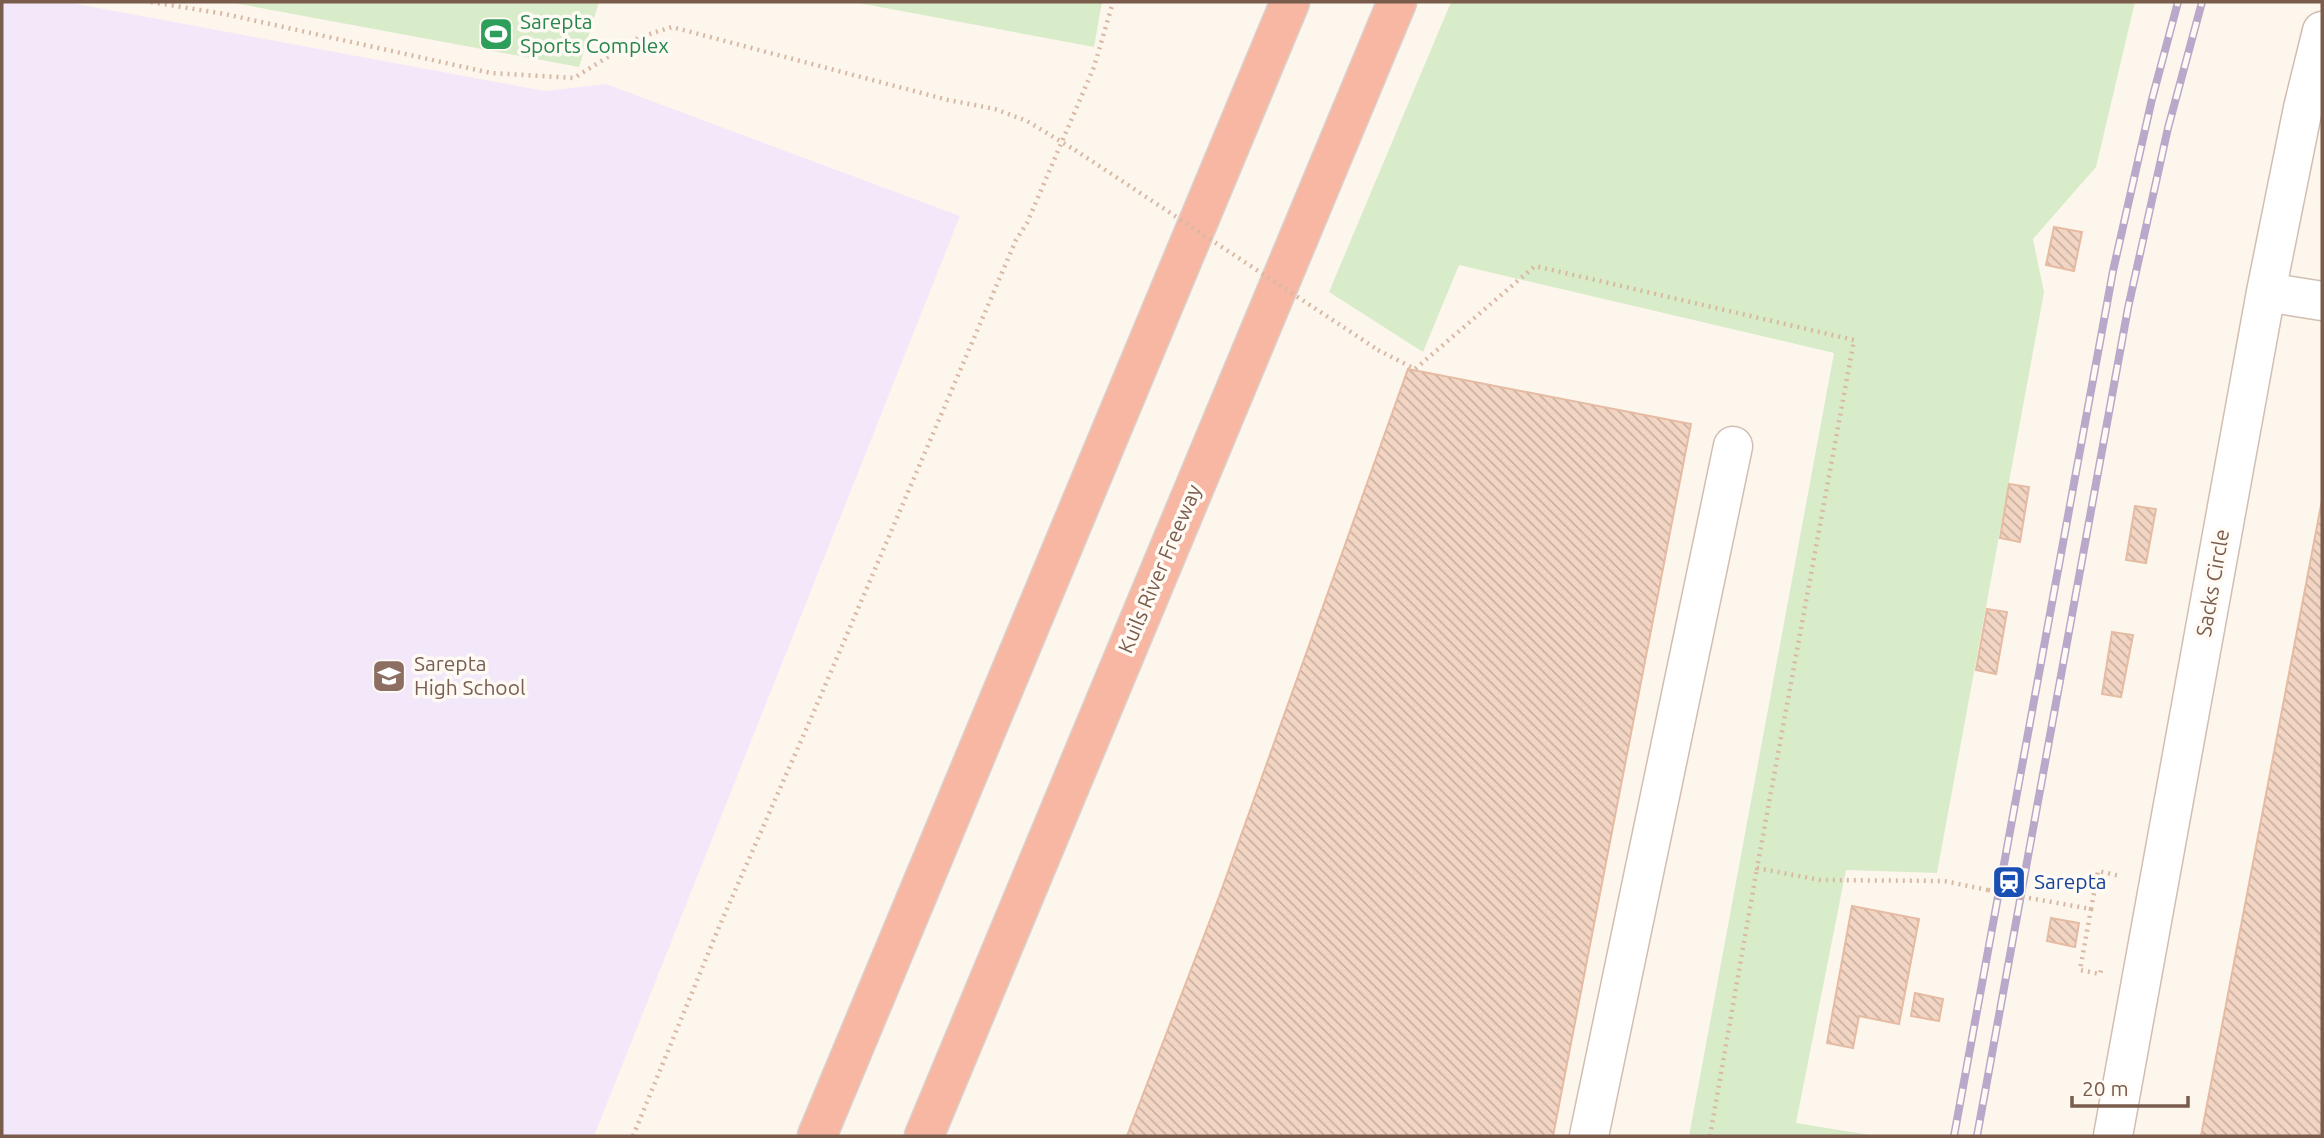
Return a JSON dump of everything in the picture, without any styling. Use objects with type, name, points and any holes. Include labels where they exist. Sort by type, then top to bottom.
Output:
[{"type":"highway","points":[[817,1136],[1290,2]]},
{"type":"highway","name":"Kuils River Freeway","points":[[924,1136],[1396,2]]},
{"type":"lane","name":"Sacks Circle","points":[[2113,1136],[2266,292],[2313,109],[2322,31]]},
{"type":"lane","points":[[2266,292],[2322,301]]},
{"type":"lane","points":[[1589,1136],[1733,446]]},
{"type":"path","points":[[151,2],[225,14],[491,73],[574,78],[640,37],[672,27],[935,96],[995,109],[1027,121],[1062,141],[1378,351]]},
{"type":"path","points":[[634,1136],[719,927],[1016,240],[1027,223],[1094,67],[1113,2]]},
{"type":"path","points":[[1710,1136],[1757,868]]},
{"type":"path","points":[[2103,961],[2100,974],[2080,970],[2098,871],[2120,875]]},
{"type":"path","points":[[1944,881],[2091,909]]},
{"type":"shaded area","name":"Sarepta High School","points":[[2,2],[66,2],[545,91],[606,84],[960,216],[594,1136],[2,1136]]},
{"type":"green space","name":"Sarepta Sports Complex","points":[[229,2],[599,2],[579,67]]},
{"type":"green space","points":[[853,2],[1102,2],[1094,47]]},
{"type":"green space","points":[[1451,2],[2135,2],[2096,167],[2033,239],[2044,292],[1937,873],[1846,870],[1796,1123],[1876,1136],[1689,1136],[1834,353],[1459,265],[1423,352],[1329,292]]},
{"type":"building","points":[[2054,227],[2082,232],[2074,271],[2046,265]]},
{"type":"building","points":[[1408,369],[1691,424],[1553,1136],[1127,1136],[1219,897]]},
{"type":"building","points":[[2009,484],[2029,487],[2020,542],[2000,538]]},
{"type":"building","points":[[2322,500],[2322,1136],[2201,1136]]},
{"type":"building","points":[[2135,506],[2156,509],[2146,563],[2126,560]]},
{"type":"building","points":[[1987,609],[2007,612],[1996,674],[1976,670]]},
{"type":"building","points":[[2112,632],[2133,635],[2121,697],[2102,694]]},
{"type":"building","points":[[1852,906],[1919,919],[1899,1024],[1859,1016],[1853,1048],[1827,1043]]},
{"type":"building","points":[[2051,918],[2079,923],[2075,947],[2047,941]]},
{"type":"building","points":[[1915,993],[1943,999],[1939,1021],[1911,1016]]},
{"type":"railway","points":[[1954,1136],[2113,271],[2152,99],[2178,2]]},
{"type":"railway","points":[[1977,1136],[2128,308],[2168,128],[2202,2]]},
{"type":"place","name":"Sarepta Sports Complex","points":[[496,34]]},
{"type":"place","name":"Sarepta High School","points":[[389,676]]},
{"type":"place","name":"Sarepta","points":[[2009,882]]}]
